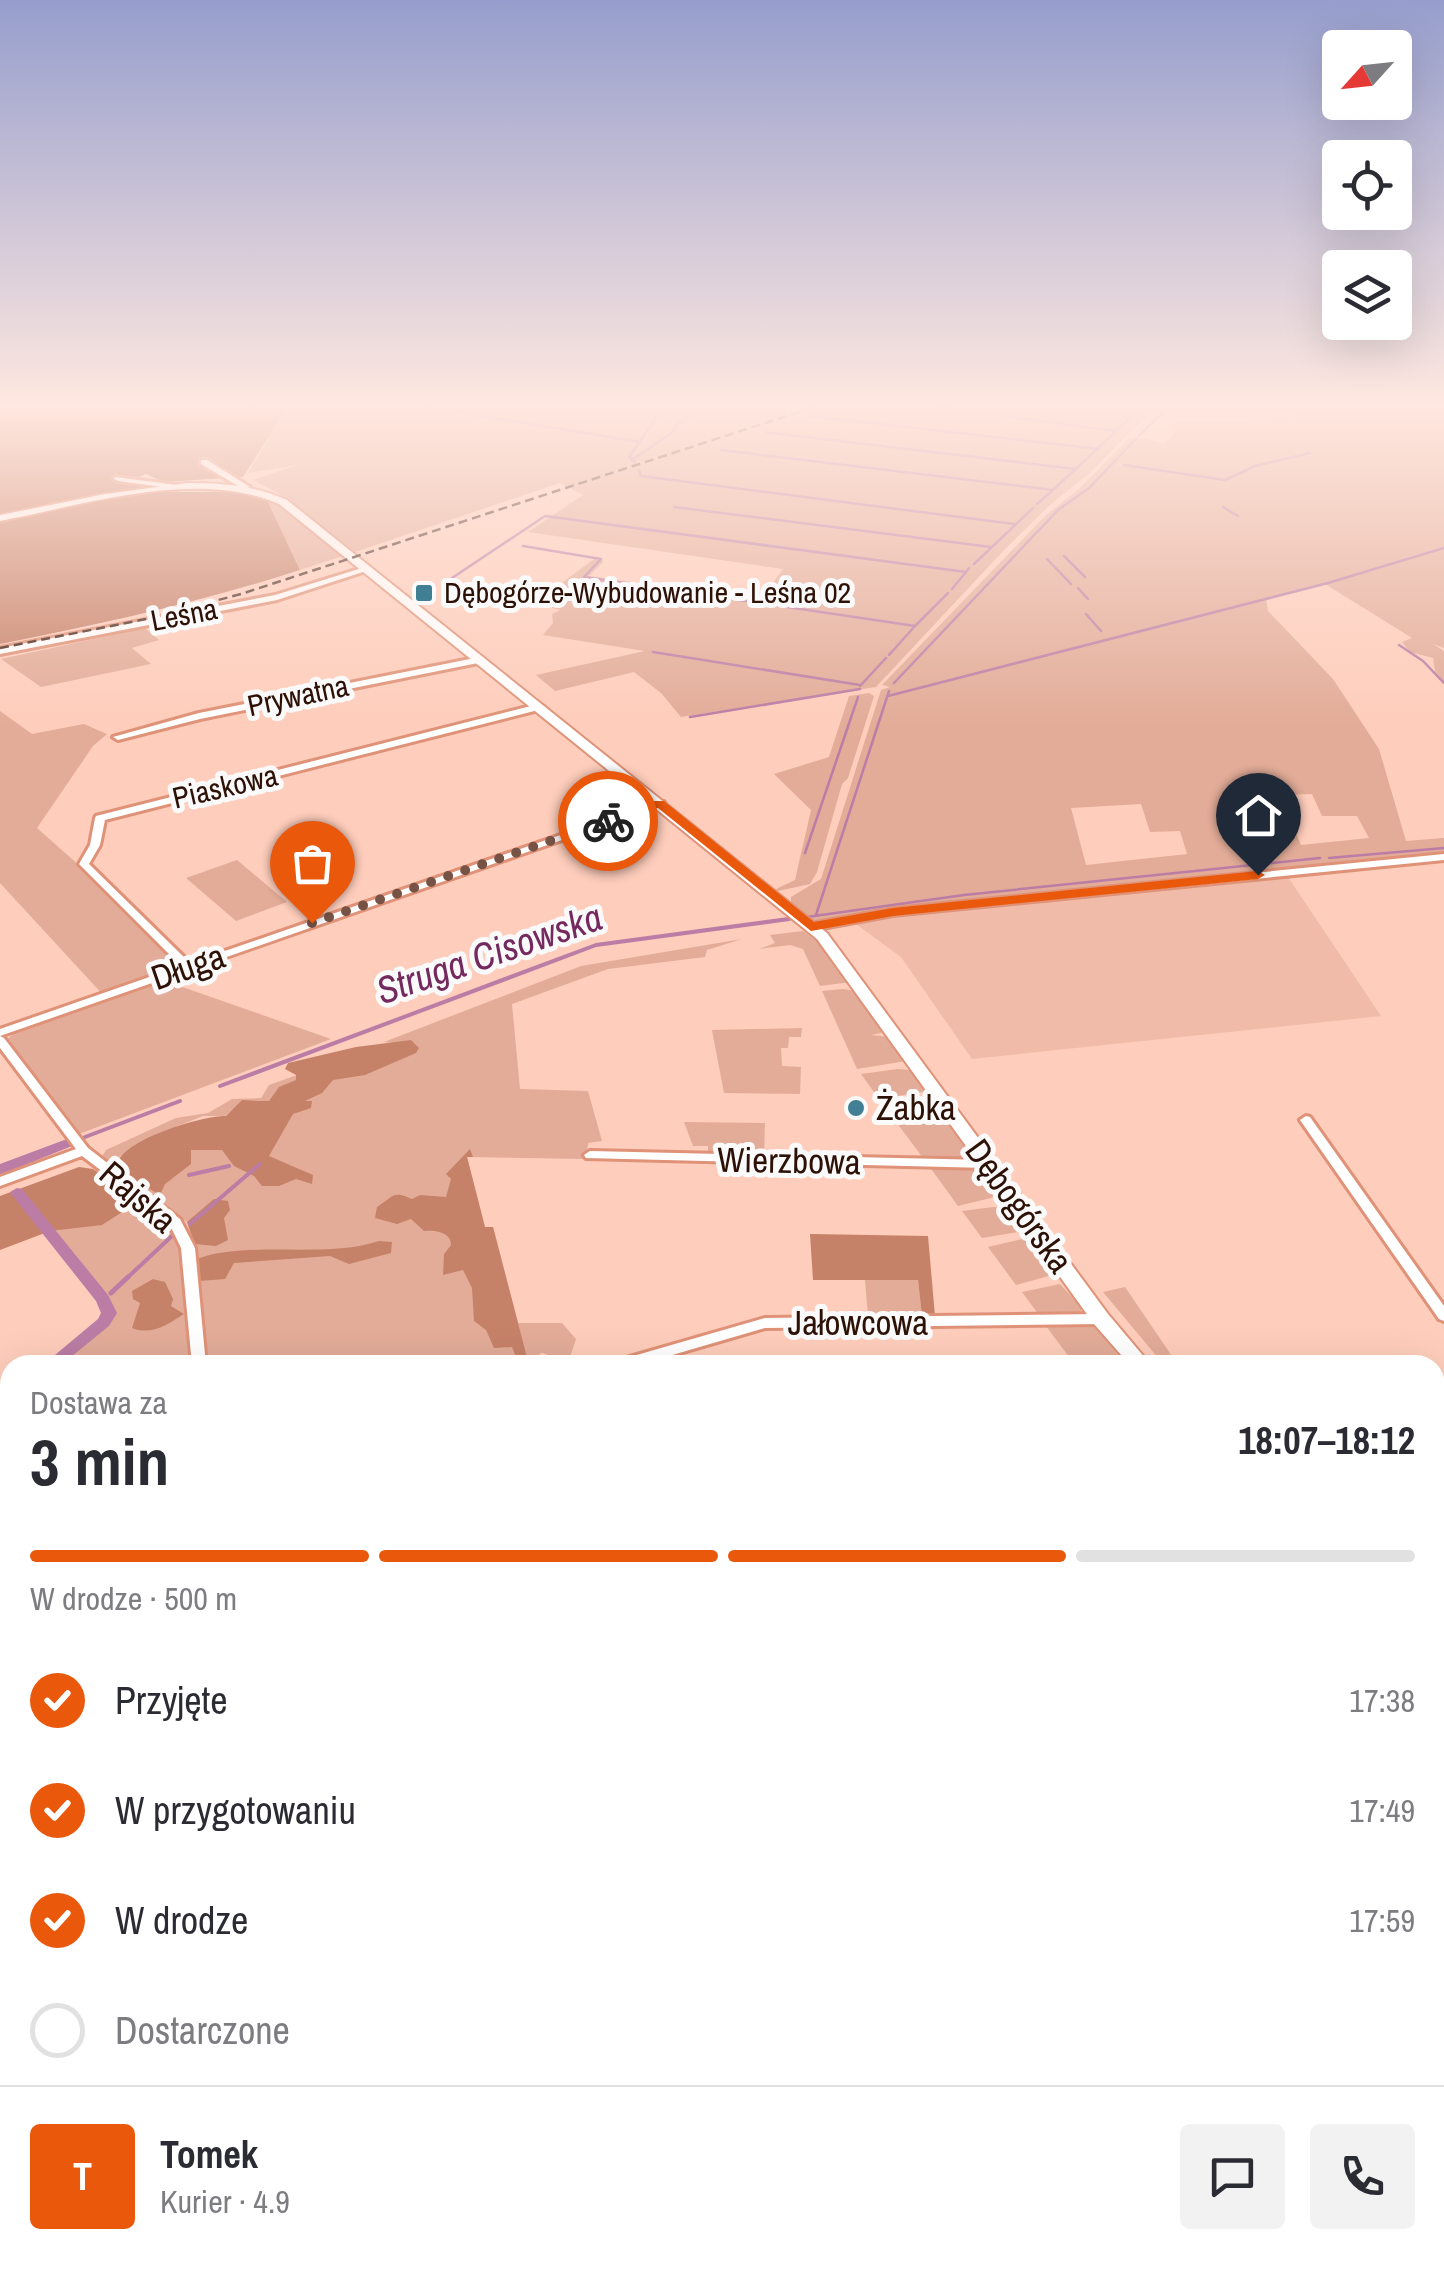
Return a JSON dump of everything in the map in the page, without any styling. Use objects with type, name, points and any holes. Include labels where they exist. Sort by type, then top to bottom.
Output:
[{"type":"street","points":[[0,518],[35,512]]},
{"type":"street","name":"Dębogórska","points":[[295,512],[540,706],[834,949],[1101,1319],[1132,1355]]},
{"type":"street","name":"Leśna","points":[[0,651],[277,597],[365,570]]},
{"type":"street","name":"Prywatna","points":[[118,737],[199,716],[480,660]]},
{"type":"street","name":"Piaskowa","points":[[188,967],[84,864],[94,845],[100,818],[540,706]]},
{"type":"street","name":"Długa","points":[[0,1032],[660,804]]},
{"type":"street","points":[[811,927],[893,912],[1444,857]]},
{"type":"street","points":[[0,1040],[84,1150],[0,1182]]},
{"type":"street","points":[[1306,1120],[1444,1316]]},
{"type":"street","name":"Rajska","points":[[84,1150],[182,1230],[188,1248],[198,1355]]},
{"type":"street","name":"Wierzbowa","points":[[590,1155],[988,1164]]},
{"type":"street","name":"Jałowcowa","points":[[655,1355],[765,1323],[1101,1319]]},
{"type":"shaded area","points":[[0,512],[273,512],[300,570],[151,612],[0,644]]},
{"type":"shaded area","points":[[273,512],[288,512],[343,556],[300,570]]},
{"type":"shaded area","points":[[302,512],[475,512],[355,552]]},
{"type":"shaded area","points":[[558,512],[1043,512],[876,687],[681,717],[661,693],[634,672],[555,691],[536,675],[645,651],[543,635],[553,623],[552,614],[560,610],[509,597],[540,599],[594,559],[604,561],[589,576],[750,599],[770,587],[783,569],[528,532]]},
{"type":"shaded area","points":[[1050,512],[1444,512],[1444,648],[1433,644],[1444,651],[1444,684],[1435,671],[1433,658],[1410,652],[1402,642],[1412,638],[1325,584],[1266,599],[1268,611],[1333,679],[1379,749],[1406,841],[1444,838],[1444,855],[952,903],[842,916],[815,924],[791,905],[791,897],[821,879],[881,690],[890,687],[882,685]],"holes":[[[1312,794],[1322,816],[1357,816],[1369,838],[1301,845],[1280,795]],[[1141,804],[1150,832],[1180,831],[1187,854],[1086,865],[1071,808]]]},
{"type":"shaded area","points":[[145,628],[159,640],[132,648],[151,664],[41,687],[1,659]]},
{"type":"shaded area","points":[[849,696],[874,696],[848,778],[842,784],[817,872],[810,884],[778,891],[795,880],[811,810],[774,774],[829,757]]},
{"type":"shaded area","points":[[0,711],[32,734],[84,724],[107,734],[93,746],[37,828],[197,970],[168,982],[331,1039],[79,1134],[7,1039],[20,1029],[106,998],[0,883]]},
{"type":"shaded area","points":[[237,860],[287,902],[236,921],[186,878]]},
{"type":"shaded area","points":[[1288,877],[1381,1016],[972,1059],[901,957],[853,922]]},
{"type":"shaded area","points":[[803,931],[823,945],[851,982],[820,986],[803,949],[790,945],[759,949],[775,943],[770,935]]},
{"type":"shaded area","points":[[742,939],[707,950],[705,957],[608,969],[512,1004],[520,1089],[588,1091],[602,1141],[588,1143],[586,1159],[467,1157],[485,1227],[493,1227],[518,1323],[562,1323],[576,1339],[571,1355],[203,1355],[197,1259],[187,1222],[101,1158],[106,1150],[176,1118],[208,1113],[232,1099],[261,1098],[269,1085],[297,1075],[269,1101],[246,1100],[225,1116],[203,1116],[157,1134],[117,1158],[128,1176],[146,1186],[150,1166],[213,1142],[243,1167],[308,1085],[394,1043],[384,1042],[581,966]]},
{"type":"shaded area","points":[[822,991],[856,991],[885,1032],[871,1035],[891,1037],[906,1061],[857,1069]]},
{"type":"shaded area","points":[[802,1028],[801,1037],[789,1037],[788,1048],[781,1048],[782,1066],[801,1067],[800,1094],[724,1093],[712,1030]]},
{"type":"shaded area","points":[[411,1040],[419,1048],[416,1053],[365,1075],[333,1080],[322,1093],[305,1101],[312,1101],[311,1108],[293,1114],[269,1156],[313,1175],[312,1184],[296,1179],[279,1186],[262,1186],[254,1176],[234,1166],[222,1150],[191,1150],[191,1164],[165,1184],[160,1195],[127,1176],[117,1163],[134,1146],[165,1130],[226,1116],[242,1100],[269,1101],[279,1087],[296,1080],[296,1075],[285,1069],[288,1063],[356,1047]]},
{"type":"shaded area","points":[[910,1070],[930,1094],[927,1098],[922,1092],[879,1099],[861,1074]]},
{"type":"shaded area","points":[[933,1104],[941,1107],[975,1161],[926,1162],[888,1111]]},
{"type":"shaded area","points":[[684,1122],[765,1123],[764,1158],[708,1157],[708,1146],[693,1146]]},
{"type":"shaded area","points":[[470,1149],[473,1157],[467,1157],[485,1227],[493,1227],[526,1355],[515,1355],[512,1347],[494,1348],[486,1330],[474,1321],[472,1288],[463,1270],[443,1275],[444,1254],[451,1245],[448,1237],[424,1231],[411,1219],[397,1224],[375,1218],[377,1207],[394,1196],[446,1197],[451,1179],[446,1174]]},
{"type":"shaded area","points":[[929,1166],[981,1168],[1003,1195],[958,1206]]},
{"type":"shaded area","points":[[79,1167],[93,1169],[141,1200],[102,1225],[50,1231],[0,1250],[0,1196]]},
{"type":"shaded area","points":[[135,1196],[165,1220],[181,1243],[190,1355],[67,1355],[114,1313],[50,1231]]},
{"type":"shaded area","points":[[214,1199],[228,1201],[230,1210],[224,1218],[228,1240],[216,1246],[195,1244],[187,1222]]},
{"type":"shaded area","points":[[1012,1208],[1027,1226],[1024,1231],[982,1238],[962,1211]]},
{"type":"shaded area","points":[[810,1234],[928,1236],[935,1316],[922,1316],[918,1280],[813,1280]]},
{"type":"shaded area","points":[[1031,1237],[1056,1274],[1016,1285],[988,1247]]},
{"type":"shaded area","points":[[392,1242],[391,1253],[349,1264],[330,1256],[234,1263],[225,1279],[199,1281],[197,1259],[217,1254],[335,1249]]},
{"type":"shaded area","points":[[153,1279],[165,1282],[173,1299],[171,1306],[184,1314],[153,1330],[132,1328],[140,1303],[133,1299],[132,1291]]},
{"type":"shaded area","points":[[865,1280],[918,1280],[922,1316],[868,1317]]},
{"type":"shaded area","points":[[1060,1284],[1082,1308],[1080,1313],[1039,1315],[1022,1292]]},
{"type":"shaded area","points":[[1125,1287],[1171,1355],[1156,1355],[1103,1292]]},
{"type":"shaded area","points":[[1046,1326],[1095,1326],[1123,1355],[1068,1355]]},
{"type":"building","points":[[316,887],[325,895],[312,899],[303,892]]},
{"type":"waterway","points":[[711,512],[991,547]]},
{"type":"waterway","points":[[918,512],[1014,524]]},
{"type":"waterway","points":[[974,564],[1029,512]]},
{"type":"waterway","name":"Struga Cisowska","points":[[894,683],[1056,512]]},
{"type":"waterway","points":[[1231,512],[1238,516]]},
{"type":"waterway","points":[[452,578],[545,516],[966,572]]},
{"type":"waterway","points":[[523,546],[601,559],[584,577],[915,626],[889,655]]},
{"type":"waterway","points":[[888,696],[1328,583],[1444,548]]},
{"type":"waterway","points":[[1064,556],[1085,577]]},
{"type":"waterway","points":[[1047,559],[1071,584]]},
{"type":"waterway","points":[[966,572],[969,568]]},
{"type":"waterway","points":[[952,589],[966,572]]},
{"type":"waterway","points":[[1078,588],[1088,599]]},
{"type":"waterway","points":[[916,625],[948,593]]},
{"type":"waterway","points":[[1086,614],[1101,631]]},
{"type":"waterway","points":[[1399,645],[1423,661],[1444,683]]},
{"type":"waterway","points":[[653,652],[860,685]]},
{"type":"waterway","points":[[860,686],[886,658]]},
{"type":"waterway","points":[[690,717],[860,689]]},
{"type":"waterway","name":"Struga Cisowska","points":[[816,915],[889,691]]},
{"type":"waterway","points":[[805,853],[858,697]]},
{"type":"waterway","points":[[1329,858],[1444,848]]},
{"type":"waterway","points":[[807,917],[964,895],[1320,858]]},
{"type":"waterway","name":"Struga Cisowska","points":[[220,1086],[596,945],[789,919],[772,921]]},
{"type":"waterway","name":"Struga Cisowska","points":[[85,1137],[180,1101]]},
{"type":"waterway","name":"Struga Cisowska","points":[[5,1174],[1,1169],[67,1143]]},
{"type":"waterway","points":[[190,1224],[260,1164]]},
{"type":"waterway","points":[[189,1175],[229,1166]]},
{"type":"waterway","points":[[17,1192],[103,1299],[109,1313],[104,1322],[63,1355]]},
{"type":"waterway","points":[[126,1279],[173,1235]]},
{"type":"waterway","points":[[111,1293],[128,1277]]},
{"type":"railway","points":[[0,648],[146,619],[241,594],[493,512]]},
{"type":"way so far","points":[[312,923],[608,821]]},
{"type":"place","name":"Dębogórze-Wybudowanie - Leśna 02","points":[[424,593]]},
{"type":"place","name":"Żabka","points":[[856,1108]]},
{"type":"route","points":[[608,821],[660,804],[811,927],[893,912],[1258,875]]}]
